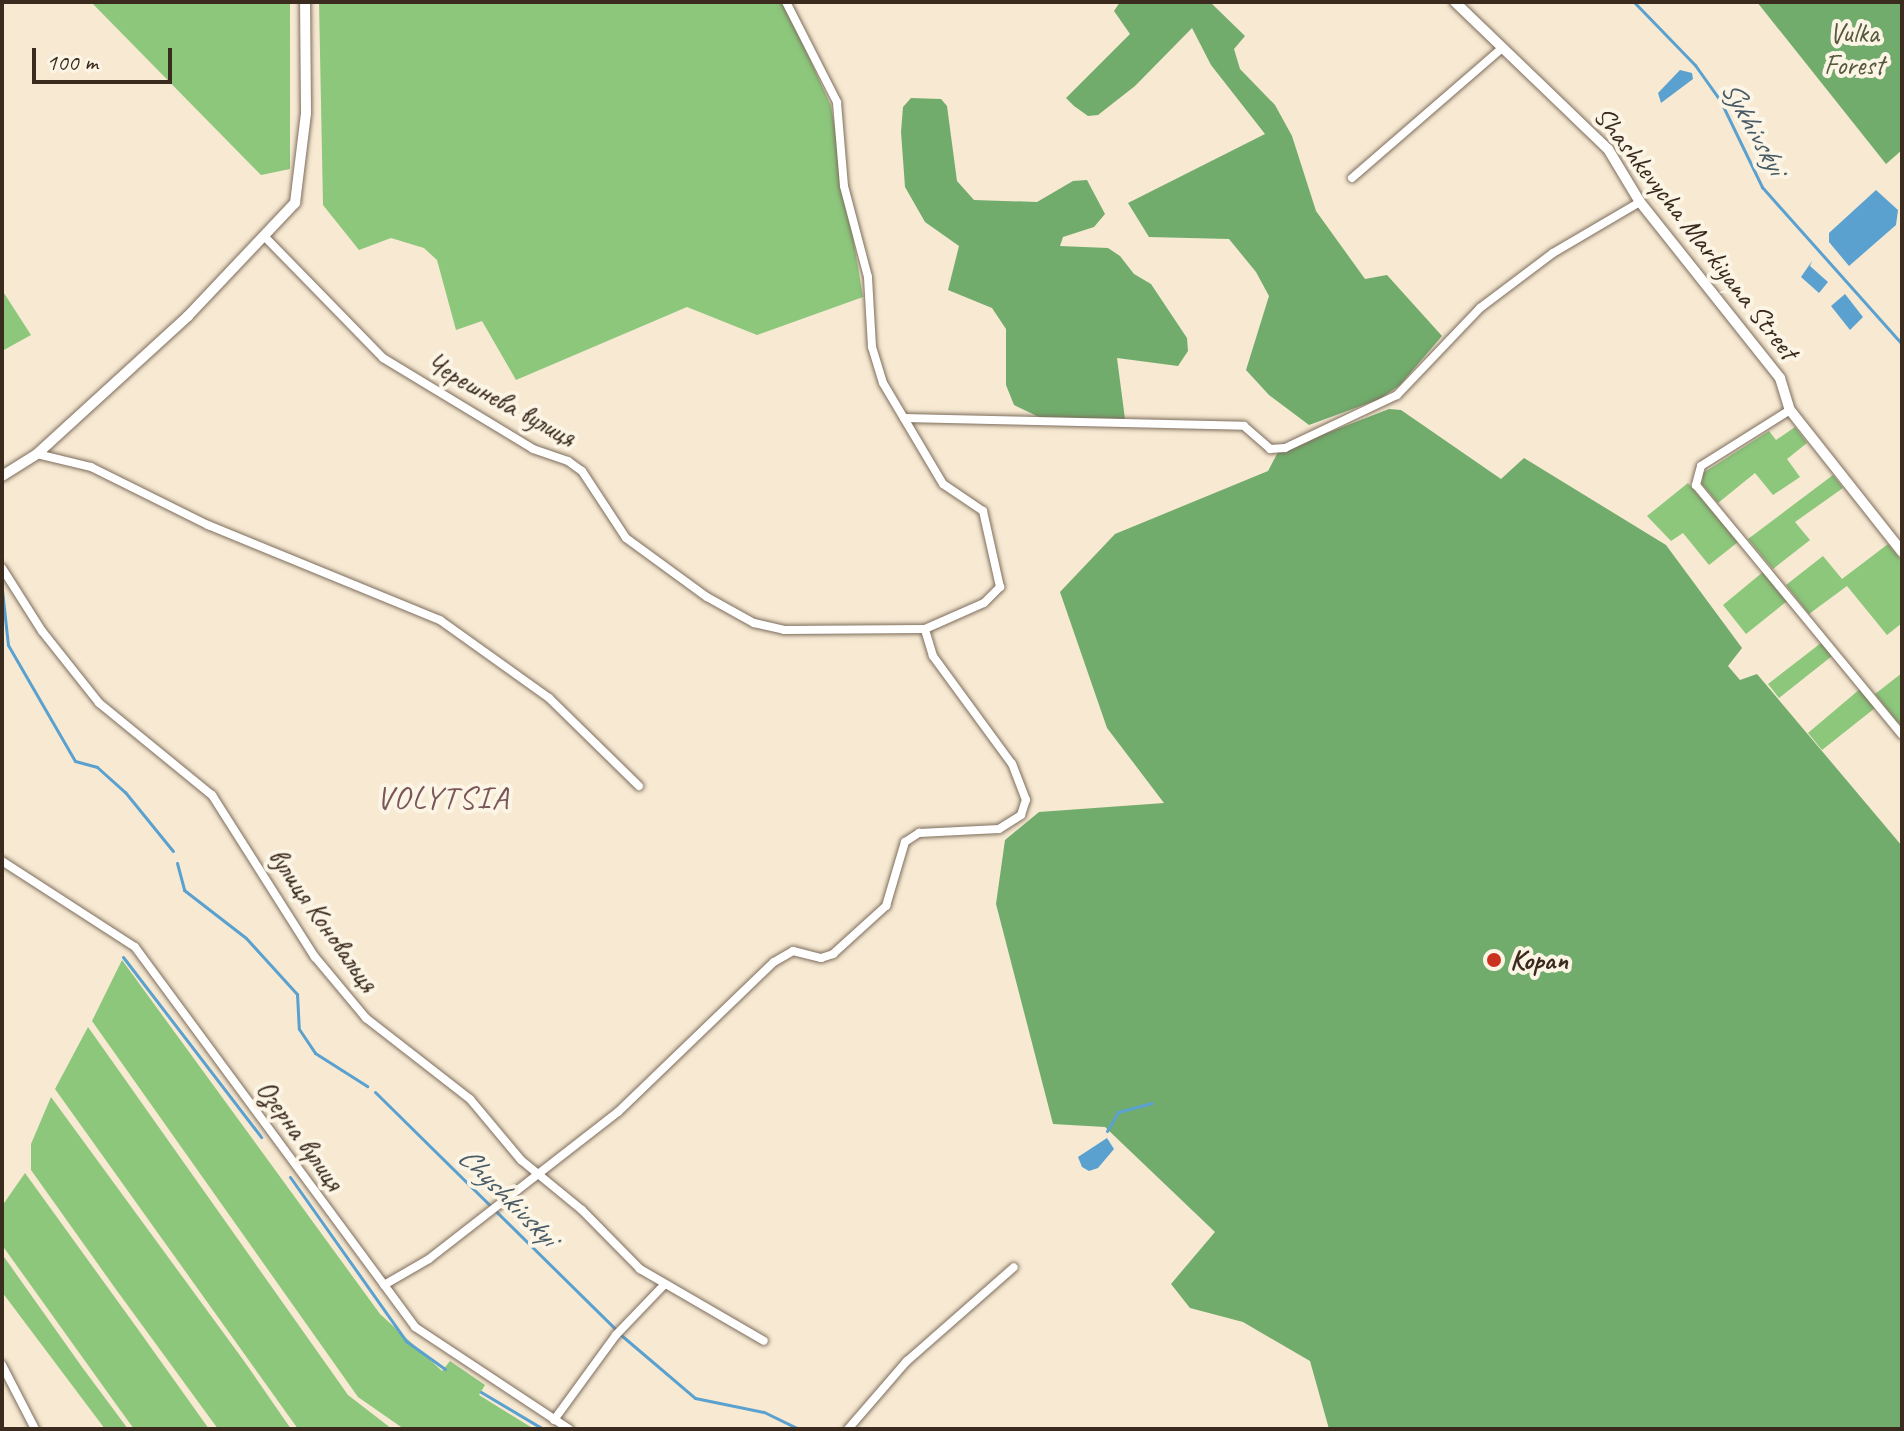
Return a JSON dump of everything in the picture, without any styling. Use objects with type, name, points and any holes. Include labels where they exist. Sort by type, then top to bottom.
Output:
[{"type":"street","points":[[2,476],[37,454],[188,316],[295,203],[300,181],[305,2]]},
{"type":"street","points":[[786,2],[837,102],[844,186],[868,277],[872,347],[883,383],[904,418],[1244,426],[1270,449],[1285,448],[1397,395],[1480,308],[1553,253],[1640,202]]},
{"type":"street","name":"Shashkevycha Markiyana Street","points":[[1455,2],[1500,50],[1591,130],[1640,202],[1780,378],[1790,410],[1902,552]]},
{"type":"street","points":[[1352,178],[1500,50]]},
{"type":"street","name":"Черешнева вулиця","points":[[264,236],[383,358],[533,449],[568,461],[582,471],[626,538],[707,597],[770,629],[925,629],[984,603],[1000,587],[983,511],[943,484],[904,418]]},
{"type":"street","points":[[1790,410],[1701,466],[1696,485],[1902,735]]},
{"type":"street","points":[[37,454],[91,467],[208,525],[440,620],[549,698],[639,786]]},
{"type":"street","name":"вулиця Коновальця","points":[[2,568],[42,631],[99,703],[212,795],[315,957],[366,1018],[407,1055],[447,1078],[539,1175],[663,1286],[764,1341]]},
{"type":"street","points":[[384,1285],[492,1211],[618,1112],[774,962],[793,951],[826,958],[886,906],[905,842],[919,833],[999,829],[1021,815],[1026,800],[1012,764],[933,656],[925,629]]},
{"type":"street","name":"Озерна вулиця","points":[[2,861],[135,947],[384,1285],[428,1339],[569,1429]]},
{"type":"street","points":[[848,1429],[907,1361],[1014,1267]]},
{"type":"street","points":[[554,1420],[616,1335],[663,1286]]},
{"type":"street","points":[[2,1365],[35,1429]]},
{"type":"green space","points":[[91,2],[290,2],[290,169],[261,175]]},
{"type":"green space","points":[[319,2],[784,2],[831,106],[863,297],[757,335],[687,307],[516,380],[482,321],[456,330],[437,260],[424,248],[391,238],[359,250],[323,205]]},
{"type":"green space","points":[[1120,2],[1210,2],[1245,36],[1234,49],[1240,69],[1275,105],[1292,136],[1316,211],[1365,279],[1387,275],[1442,336],[1400,385],[1380,399],[1309,425],[1269,395],[1246,370],[1269,296],[1256,272],[1229,239],[1149,237],[1128,203],[1265,134],[1211,65],[1192,28],[1135,86],[1098,115],[1088,116],[1074,106],[1066,98],[1130,34],[1114,11]]},
{"type":"green space","name":"Vulka Forest","points":[[1757,2],[1902,2],[1902,150],[1886,164]]},
{"type":"green space","points":[[911,98],[941,99],[947,106],[957,181],[974,200],[1037,202],[1073,181],[1087,180],[1105,214],[1094,227],[1063,237],[1060,246],[1108,248],[1120,256],[1134,274],[1151,284],[1187,338],[1188,351],[1178,366],[1117,358],[1125,419],[1041,418],[1014,405],[1006,385],[1006,329],[992,308],[948,290],[959,246],[925,222],[905,187],[901,132],[903,107]]},
{"type":"green space","points":[[2,290],[31,335],[2,351]]},
{"type":"green space","points":[[1389,409],[1401,410],[1501,479],[1524,458],[1666,545],[1742,648],[1728,666],[1740,680],[1757,674],[1902,846],[1902,1429],[1329,1429],[1310,1361],[1243,1322],[1190,1308],[1171,1284],[1215,1232],[1105,1127],[1053,1124],[996,904],[1005,840],[1039,812],[1164,803],[1107,728],[1060,592],[1115,534],[1268,471],[1278,452]]},
{"type":"green space","points":[[1795,427],[1807,443],[1787,459],[1800,477],[1773,495],[1755,473],[1718,503],[1702,484],[1703,473],[1769,431],[1776,440]]},
{"type":"green space","points":[[1833,475],[1843,488],[1795,522],[1810,540],[1773,569],[1748,539]]},
{"type":"green space","points":[[1688,483],[1738,542],[1709,565],[1683,533],[1671,541],[1647,516]]},
{"type":"green space","points":[[1888,544],[1902,561],[1902,623],[1887,635],[1847,586],[1809,614],[1786,585],[1823,556],[1842,579]]},
{"type":"green space","points":[[1763,572],[1787,601],[1746,634],[1723,605]]},
{"type":"green space","points":[[1821,643],[1832,656],[1779,698],[1768,684]]},
{"type":"green space","points":[[1902,673],[1902,722],[1899,724],[1875,694]]},
{"type":"green space","points":[[1860,689],[1875,708],[1822,750],[1808,733]]},
{"type":"green space","points":[[122,960],[380,1314],[442,1371],[450,1361],[485,1385],[479,1395],[534,1429],[404,1429],[358,1397],[92,1021]]},
{"type":"green space","points":[[88,1027],[348,1395],[392,1429],[298,1429],[55,1089]]},
{"type":"green space","points":[[51,1097],[291,1429],[218,1429],[115,1288],[31,1170],[31,1144]]},
{"type":"green space","points":[[25,1173],[209,1429],[134,1429],[113,1400],[2,1245],[2,1206]]},
{"type":"green space","points":[[2,1254],[128,1429],[105,1429],[2,1292]]},
{"type":"water","points":[[1680,70],[1692,73],[1693,79],[1661,103],[1658,93]]},
{"type":"water","points":[[1876,190],[1898,210],[1896,225],[1849,266],[1829,242],[1829,233]]},
{"type":"water","points":[[1812,261],[1810,266],[1828,282],[1819,293],[1801,277]]},
{"type":"water","points":[[1845,294],[1863,317],[1850,330],[1831,306]]},
{"type":"water","points":[[1107,1138],[1114,1149],[1098,1168],[1089,1171],[1082,1167],[1078,1157]]},
{"type":"waterway","name":"Sykhivskyi","points":[[1634,2],[1695,65],[1720,100],[1762,187],[1902,344]]},
{"type":"waterway","name":"Chyshkivskyi","points":[[2,590],[8,645],[75,761],[97,767],[125,792],[173,851]]},
{"type":"waterway","name":"Chyshkivskyi","points":[[177,863],[184,890],[246,938],[297,994],[299,1029],[315,1053],[367,1086]]},
{"type":"waterway","points":[[123,957],[261,1137]]},
{"type":"waterway","name":"Chyshkivskyi","points":[[375,1092],[614,1328]]},
{"type":"waterway","points":[[1107,1131],[1118,1112],[1152,1103]]},
{"type":"waterway","points":[[290,1177],[406,1341],[445,1369]]},
{"type":"waterway","name":"Chyshkivskyi","points":[[621,1335],[695,1398],[764,1412],[799,1429]]},
{"type":"waterway","points":[[481,1392],[543,1429]]},
{"type":"place","name":"Kopan","points":[[1494,960]]},
{"type":"district","name":"VOLYTSIA","points":[[443,798]]}]
